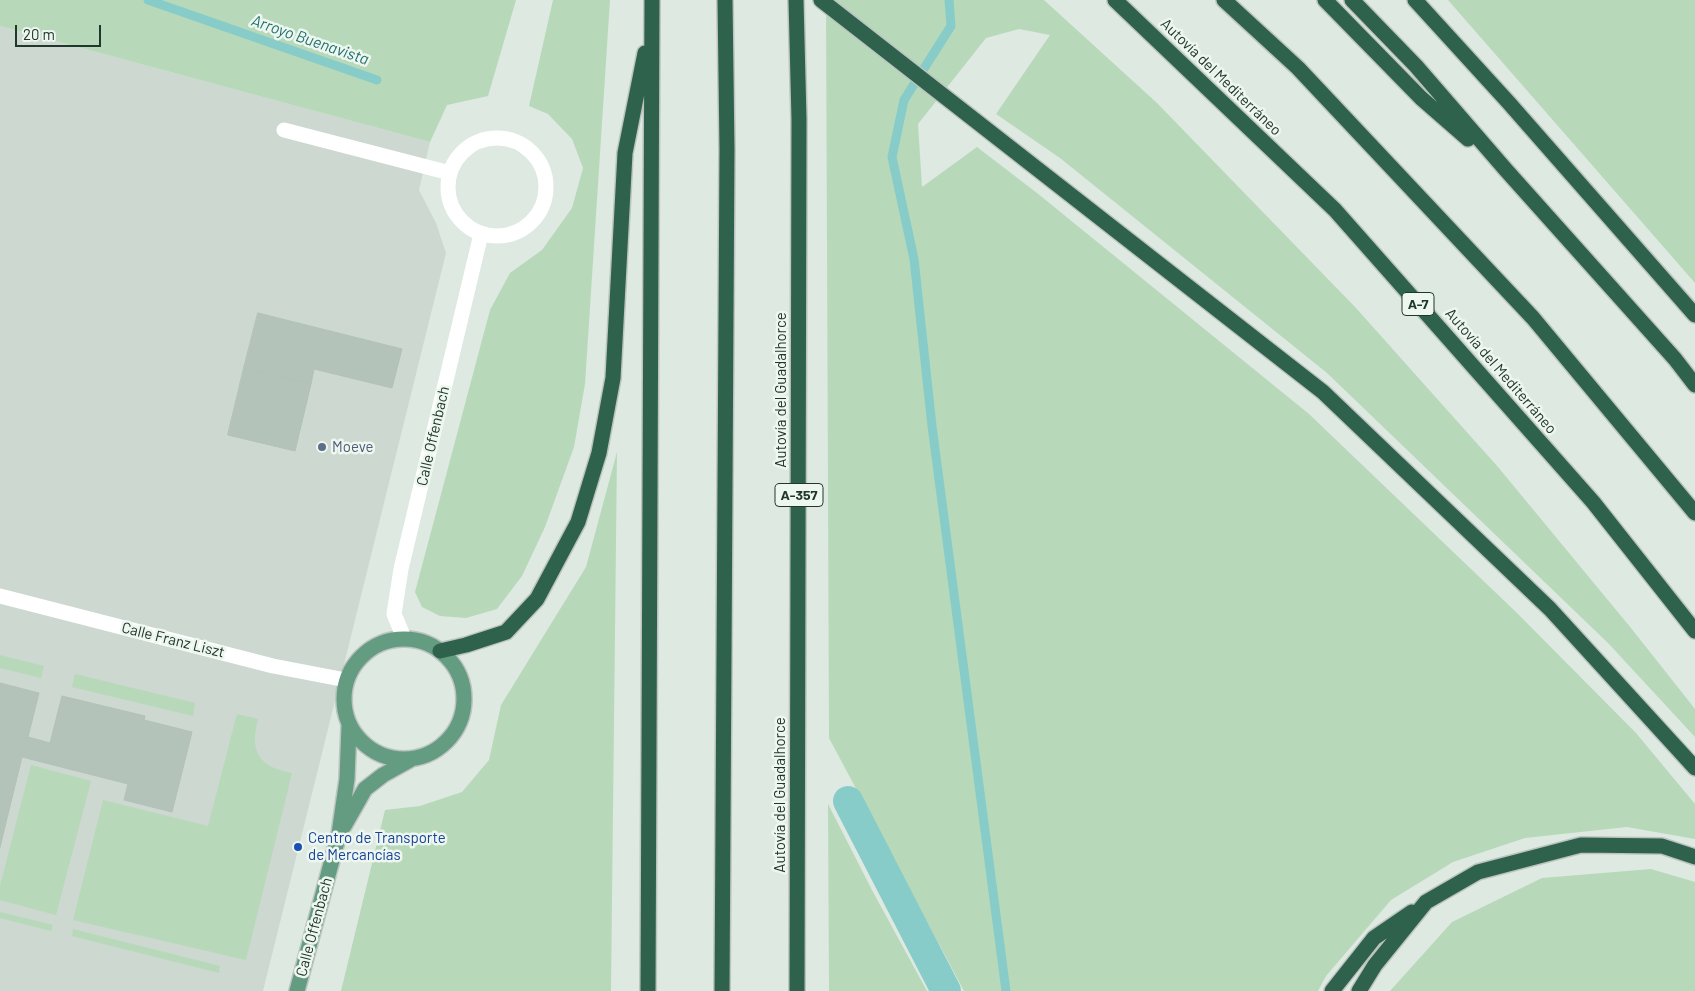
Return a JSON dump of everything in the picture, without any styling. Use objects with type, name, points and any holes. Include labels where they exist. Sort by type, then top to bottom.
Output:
[{"type":"highway","points":[[648,991],[652,0]]},
{"type":"highway","points":[[722,991],[727,149],[725,0]]},
{"type":"highway","name":"Autovía del Guadalhorce","points":[[796,0],[800,119],[797,991]]},
{"type":"highway","points":[[821,0],[986,131],[1323,392],[1550,609],[1695,768]]},
{"type":"highway","name":"Autovía del Mediterráneo","points":[[1115,0],[1335,210],[1593,502],[1695,631]]},
{"type":"highway","points":[[1224,0],[1298,68],[1533,318],[1695,513]]},
{"type":"highway","points":[[1325,0],[1421,98],[1506,170]]},
{"type":"highway","points":[[1352,0],[1416,66],[1675,359],[1695,385]]},
{"type":"highway","points":[[1415,0],[1509,103],[1695,315]]},
{"type":"highway","points":[[440,650],[466,645],[506,632],[537,599],[578,522],[598,453],[613,378],[625,153],[652,20]]},
{"type":"highway","points":[[1332,991],[1374,938],[1426,902],[1478,872],[1581,845],[1662,846],[1695,857]]},
{"type":"highway","points":[[1360,991],[1375,964],[1426,902]]},
{"type":"main road","points":[[404,638],[423,641],[440,650],[454,666],[463,684],[464,705],[459,725],[447,742],[430,754],[410,760],[391,759],[374,753],[359,741],[349,726],[344,711],[343,696],[346,680],[355,664],[368,650],[386,640],[404,638]]},
{"type":"main road","name":"Calle Offenbach","points":[[297,991],[339,834],[347,778],[349,726]]},
{"type":"main road","name":"Calle Offenbach","points":[[339,834],[365,789],[383,775],[410,760]]},
{"type":"street","points":[[284,130],[450,173]]},
{"type":"street","points":[[500,137],[516,141],[530,150],[540,163],[546,179],[545,196],[539,212],[528,224],[514,233],[498,236],[481,234],[468,227],[457,216],[450,203],[448,188],[450,173],[457,158],[469,146],[483,139],[500,137]]},
{"type":"street","name":"Calle Offenbach","points":[[404,638],[394,614],[401,569],[481,234]]},
{"type":"street","name":"Calle Franz Liszt","points":[[0,596],[273,666],[346,680]]},
{"type":"shaded area","points":[[0,26],[430,142],[419,190],[436,223],[446,253],[263,991],[0,991]]},
{"type":"green space","points":[[0,0],[516,0],[488,96],[447,105],[430,142],[0,26]]},
{"type":"green space","points":[[553,0],[610,0],[585,384],[574,447],[545,527],[522,576],[497,609],[466,618],[440,616],[422,607],[415,592],[490,310],[510,273],[542,250],[572,208],[583,168],[572,139],[548,114],[529,106]]},
{"type":"green space","points":[[826,0],[1044,0],[1157,103],[1356,308],[1498,467],[1631,628],[1695,709],[1695,737],[1608,643],[1327,373],[1060,158],[996,114],[1050,35],[1019,29],[986,38],[918,124],[922,187],[977,147],[1037,193],[1309,414],[1517,613],[1636,733],[1695,804],[1695,839],[1627,827],[1525,838],[1453,862],[1391,900],[1326,976],[1318,991],[964,991],[829,738]]},
{"type":"green space","points":[[1448,0],[1695,0],[1695,283]]},
{"type":"green space","points":[[617,452],[611,991],[341,991],[385,810],[420,806],[462,792],[489,760],[501,705],[586,567]]},
{"type":"green space","points":[[0,655],[44,666],[41,678],[0,668]]},
{"type":"green space","points":[[75,674],[195,703],[193,716],[72,687]]},
{"type":"green space","points":[[237,714],[258,719],[255,741],[256,749],[264,762],[272,767],[292,773],[246,960],[73,920],[103,800],[208,826]]},
{"type":"green space","points":[[31,765],[91,781],[56,915],[0,900],[0,886]]},
{"type":"green space","points":[[828,804],[873,892],[927,991],[829,991]]},
{"type":"green space","points":[[1651,869],[1695,882],[1695,991],[1390,991],[1452,922],[1542,878]]},
{"type":"green space","points":[[0,912],[53,925],[51,931],[0,918]]},
{"type":"green space","points":[[73,929],[220,966],[219,973],[72,936]]},
{"type":"building","points":[[258,313],[402,349],[392,388],[314,369],[311,384],[244,368]]},
{"type":"building","points":[[244,368],[311,384],[295,451],[228,435]]},
{"type":"building","points":[[0,683],[39,693],[28,737],[50,743],[62,696],[145,716],[144,720],[192,732],[172,812],[124,800],[128,784],[22,757],[0,847]]},
{"type":"waterway","name":"Arroyo Buenavista","points":[[148,0],[377,80]]},
{"type":"waterway","points":[[949,0],[951,26],[904,100],[892,157],[914,259],[932,426],[1006,991]]},
{"type":"waterway","points":[[848,801],[946,991]]},
{"type":"place","name":"Moeve","points":[[322,447]]},
{"type":"place","name":"Centro de Transporte de Mercancías","points":[[298,847]]}]
